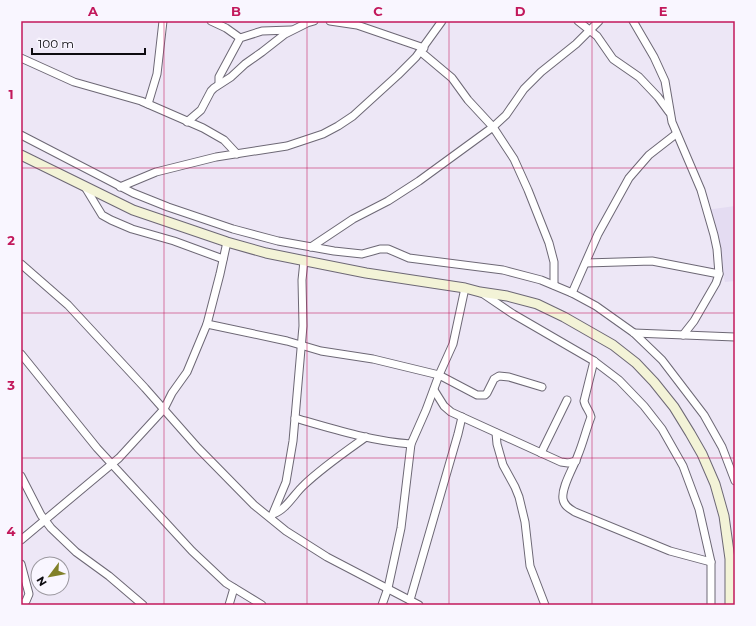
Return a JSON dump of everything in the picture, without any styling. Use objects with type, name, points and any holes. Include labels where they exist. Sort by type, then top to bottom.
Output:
[{"type":"main road","points":[[21,155],[133,210],[227,242],[304,261],[389,277],[465,288],[507,296],[537,304],[613,344],[636,363],[674,407],[702,454],[715,484],[724,516],[730,559],[730,605]]},
{"type":"street","points":[[148,104],[157,74],[162,21]]},
{"type":"street","points":[[211,21],[226,28],[240,38]]},
{"type":"street","points":[[187,122],[201,110],[211,91],[231,77],[244,64],[285,34],[314,21]]},
{"type":"street","points":[[330,21],[363,27],[422,50],[452,78],[468,100],[493,127],[520,172],[549,243],[554,266],[554,285]]},
{"type":"street","points":[[578,21],[590,29],[599,39],[610,56],[635,73],[654,92],[669,112]]},
{"type":"street","points":[[310,247],[353,219],[388,201],[419,181],[493,127],[506,115],[524,90],[541,72],[576,44],[599,21]]},
{"type":"street","points":[[633,21],[665,81],[669,112],[676,134],[690,162],[704,198],[714,235],[719,262],[719,274],[716,283],[707,300],[684,335]]},
{"type":"street","points":[[120,187],[156,172],[204,160],[287,146],[316,137],[338,126],[365,105],[422,50],[441,22]]},
{"type":"street","points":[[219,84],[219,77],[240,38],[262,31],[292,30]]},
{"type":"street","points":[[21,58],[74,82],[148,104],[208,130],[224,140],[237,154]]},
{"type":"street","points":[[572,293],[598,234],[629,178],[649,155],[676,134]]},
{"type":"street","points":[[21,135],[120,187],[168,207],[233,229],[278,241],[355,254],[367,254],[388,249],[409,258],[503,270],[534,278],[572,293],[596,306],[634,333],[662,360],[704,415],[722,447],[735,481]]},
{"type":"street","points":[[85,187],[102,214],[111,220],[132,229],[167,239],[223,259]]},
{"type":"street","points":[[21,540],[112,464],[164,409],[187,372],[207,324],[227,242]]},
{"type":"street","points":[[272,516],[288,474],[296,418],[304,314],[302,280],[304,261]]},
{"type":"street","points":[[586,263],[652,261],[719,274]]},
{"type":"street","points":[[21,264],[68,305],[246,499],[272,516],[286,531],[327,557],[419,605]]},
{"type":"street","points":[[382,605],[388,588],[401,528],[411,444],[455,339],[465,288]]},
{"type":"street","points":[[480,292],[514,314],[594,361],[619,380],[644,406],[662,430],[683,466],[699,509],[710,562],[711,605]]},
{"type":"street","points":[[207,324],[322,351],[373,359],[439,375],[477,395],[485,395],[494,379],[499,376],[509,377],[542,387]]},
{"type":"street","points":[[634,333],[735,337]]},
{"type":"street","points":[[21,354],[83,432],[201,560],[226,583],[262,605]]},
{"type":"street","points":[[594,361],[584,401],[585,406],[590,413],[590,417],[564,492],[563,499],[567,507],[589,518],[670,551],[710,562]]},
{"type":"street","points":[[434,390],[446,408],[462,417],[561,462],[568,463],[576,461]]},
{"type":"street","points":[[540,453],[567,400]]},
{"type":"street","points":[[410,600],[462,417]]},
{"type":"street","points":[[296,418],[366,437],[394,443],[411,444]]},
{"type":"street","points":[[496,433],[497,444],[503,465],[516,487],[519,497],[525,522],[530,566],[545,605]]},
{"type":"street","points":[[272,516],[282,510],[305,484],[366,437]]},
{"type":"street","points":[[561,462],[567,470],[568,478]]},
{"type":"street","points":[[21,476],[36,507],[45,521],[76,552],[104,572],[144,605]]},
{"type":"street","points":[[21,564],[29,594],[28,599],[23,605]]},
{"type":"street","points":[[229,605],[234,588]]},
{"type":"shaded area","points":[[735,206],[735,281],[725,282],[706,210]]}]
